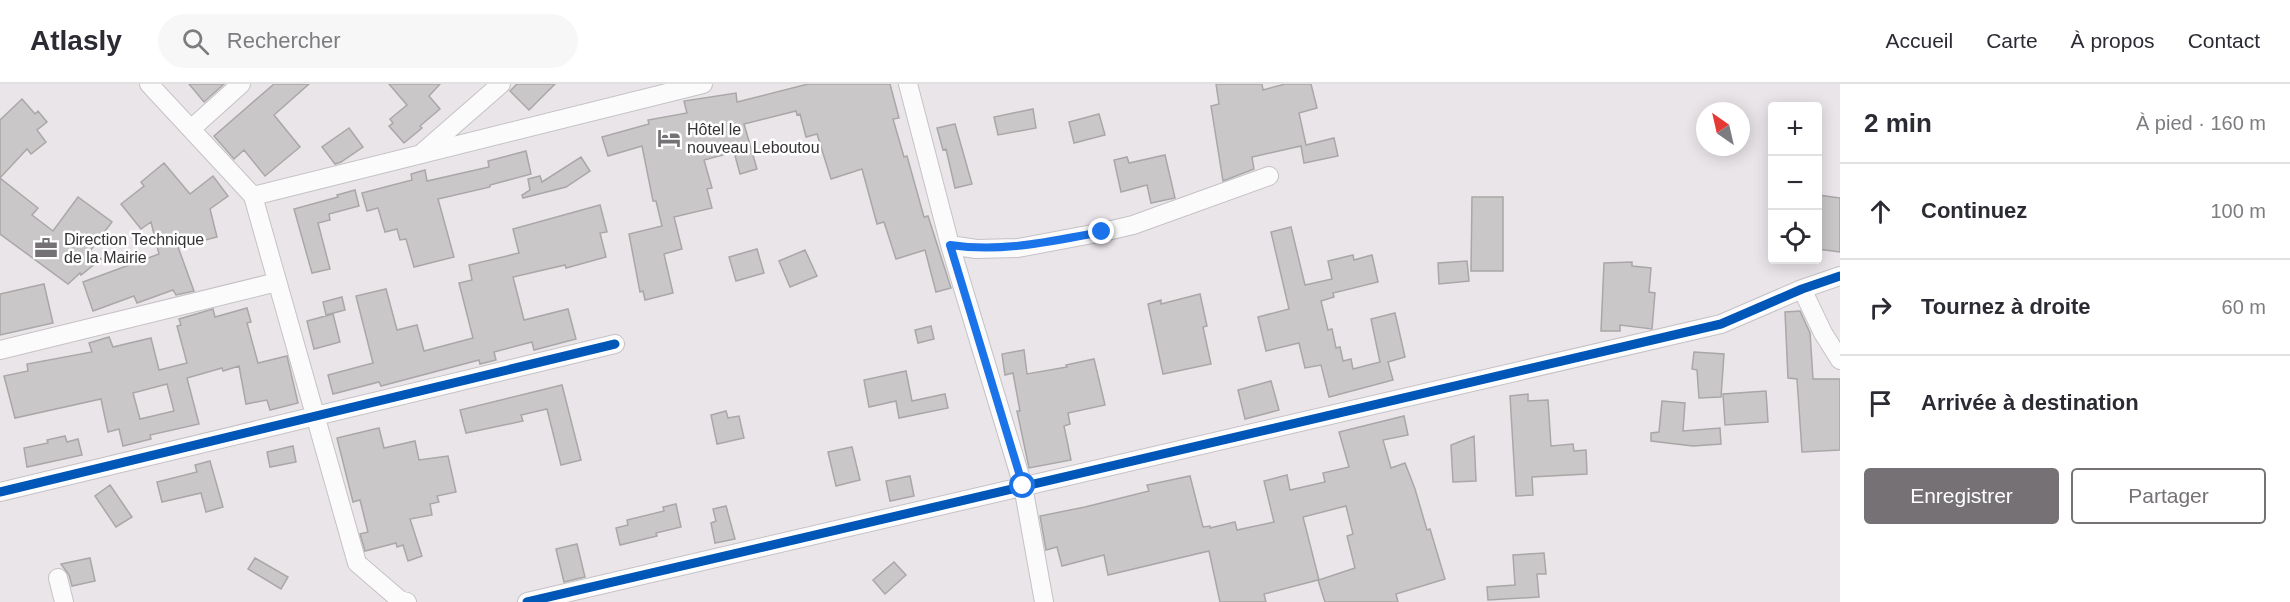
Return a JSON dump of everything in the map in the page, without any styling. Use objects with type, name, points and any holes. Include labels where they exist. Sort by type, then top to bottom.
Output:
[{"type":"street","points":[[149,84],[253,196],[357,563],[400,600],[407,602]]},
{"type":"street","points":[[191,129],[241,84]]},
{"type":"street","points":[[421,154],[501,84]]},
{"type":"street","points":[[253,196],[703,84]]},
{"type":"street","points":[[908,84],[950,245],[1023,486],[1044,602]]},
{"type":"street","points":[[950,245],[976,249],[1018,248],[1123,228],[1269,176]]},
{"type":"street","points":[[527,602],[1721,324],[1802,289],[1840,276]]},
{"type":"street","points":[[0,350],[277,282]]},
{"type":"street","points":[[1802,289],[1823,333],[1840,360]]},
{"type":"street","points":[[0,492],[615,344]]},
{"type":"street","points":[[58,578],[64,602]]},
{"type":"building","points":[[189,84],[224,84],[204,102]]},
{"type":"building","points":[[274,84],[309,84],[274,115],[300,147],[265,176],[244,150],[234,159],[214,136]]},
{"type":"building","points":[[389,84],[440,84],[429,96],[440,109],[404,143],[389,126],[393,123],[390,119],[407,105]]},
{"type":"building","points":[[517,84],[555,84],[529,110],[510,91]]},
{"type":"building","points":[[808,84],[890,84],[899,118],[893,119],[904,157],[907,156],[924,217],[928,216],[951,288],[936,292],[925,250],[896,259],[884,222],[877,224],[862,169],[831,179],[817,134],[806,137],[800,114],[797,115],[796,111],[744,124],[757,169],[740,174],[734,152],[704,160],[712,188],[707,189],[712,208],[674,217],[682,249],[664,254],[673,293],[645,300],[643,291],[640,292],[629,234],[662,226],[656,201],[653,201],[642,146],[608,156],[602,137],[649,124],[648,120],[687,113],[684,101],[736,93],[737,102]]},
{"type":"building","points":[[1216,84],[1262,84],[1263,90],[1285,84],[1311,84],[1317,108],[1299,113],[1306,145],[1334,138],[1338,156],[1304,163],[1301,146],[1252,157],[1254,169],[1223,181],[1211,106],[1219,104]]},
{"type":"building","points":[[22,99],[35,114],[38,111],[47,122],[37,130],[46,142],[31,154],[27,149],[0,178],[0,120]]},
{"type":"building","points":[[1033,109],[1036,128],[998,135],[994,117]]},
{"type":"building","points":[[1099,114],[1105,135],[1074,143],[1069,122]]},
{"type":"building","points":[[955,124],[972,184],[955,188],[946,149],[943,150],[937,128]]},
{"type":"building","points":[[349,128],[363,147],[335,164],[322,147]]},
{"type":"building","points":[[526,151],[531,174],[490,185],[490,187],[438,199],[454,257],[414,267],[406,239],[400,240],[397,229],[385,232],[378,208],[367,211],[362,193],[412,180],[411,174],[425,170],[427,181],[489,167],[488,161]]},
{"type":"building","points":[[1165,155],[1175,198],[1151,203],[1147,185],[1121,192],[1114,160],[1127,157],[1129,163]]},
{"type":"building","points":[[581,157],[590,171],[566,187],[523,198],[522,195],[530,190],[528,179],[540,176],[542,182]]},
{"type":"building","points":[[164,163],[190,194],[213,176],[228,196],[210,209],[217,237],[178,247],[194,291],[176,295],[173,290],[137,303],[134,296],[93,311],[83,282],[159,254],[151,222],[141,229],[121,204],[144,186],[141,182]]},
{"type":"building","name":"Direction Technique de la Mairie","points":[[0,178],[38,208],[32,215],[53,231],[78,197],[112,222],[90,251],[101,259],[68,284],[0,234]]},
{"type":"building","points":[[355,190],[359,206],[329,214],[330,220],[318,223],[330,269],[312,273],[294,209]]},
{"type":"building","points":[[1822,196],[1840,198],[1840,252],[1822,250]]},
{"type":"building","points":[[1472,197],[1503,197],[1503,271],[1471,271]]},
{"type":"building","points":[[600,205],[607,232],[600,233],[606,257],[566,268],[565,265],[513,277],[524,320],[568,309],[576,339],[534,350],[532,342],[494,352],[496,360],[480,364],[479,360],[381,386],[379,382],[333,394],[328,375],[373,363],[356,296],[386,289],[397,330],[417,325],[424,351],[473,338],[459,283],[472,280],[469,265],[519,253],[513,229]]},
{"type":"building","points":[[1291,227],[1305,285],[1332,279],[1328,261],[1353,255],[1354,260],[1372,255],[1378,282],[1333,293],[1334,297],[1321,301],[1328,330],[1332,329],[1336,348],[1340,347],[1343,361],[1351,359],[1353,369],[1380,362],[1371,319],[1395,313],[1405,357],[1388,362],[1393,380],[1329,397],[1321,365],[1305,368],[1299,343],[1266,351],[1258,317],[1289,309],[1271,232]]},
{"type":"building","points":[[757,249],[764,273],[736,281],[729,257]]},
{"type":"building","points":[[805,250],[817,276],[790,287],[779,261]]},
{"type":"building","points":[[1467,261],[1469,281],[1439,284],[1438,263]]},
{"type":"building","points":[[1632,262],[1632,266],[1651,268],[1649,292],[1655,293],[1652,329],[1620,325],[1620,331],[1601,331],[1604,263]]},
{"type":"building","points":[[44,284],[53,323],[0,335],[0,294]]},
{"type":"building","points":[[1200,294],[1207,326],[1203,327],[1211,364],[1163,374],[1148,304],[1161,300],[1161,304]]},
{"type":"building","points":[[342,297],[345,310],[326,315],[323,302]]},
{"type":"building","points":[[247,308],[251,322],[247,323],[258,363],[287,356],[298,403],[270,410],[267,400],[246,404],[239,366],[223,371],[222,368],[187,378],[199,424],[150,435],[151,439],[123,446],[119,429],[108,432],[101,399],[15,418],[4,376],[28,371],[27,364],[92,352],[89,343],[109,337],[113,347],[151,338],[159,370],[187,363],[177,326],[181,325],[179,319],[213,309],[215,317]],"holes":[[[167,384],[174,411],[140,419],[133,393]]]},
{"type":"building","points":[[1800,311],[1810,333],[1813,379],[1840,379],[1840,450],[1802,452],[1797,379],[1788,378],[1785,312]]},
{"type":"building","points":[[333,314],[340,342],[314,349],[307,321]]},
{"type":"building","points":[[931,326],[934,339],[918,343],[915,330]]},
{"type":"building","points":[[1024,350],[1027,374],[1067,367],[1066,365],[1094,359],[1105,405],[1068,413],[1070,424],[1064,426],[1071,460],[1029,468],[1017,411],[1020,411],[1013,373],[1005,375],[1002,354]]},
{"type":"building","points":[[1694,352],[1724,354],[1721,397],[1699,398],[1697,370],[1692,369]]},
{"type":"building","points":[[906,371],[912,401],[945,394],[948,408],[899,418],[896,401],[869,407],[864,380]]},
{"type":"building","points":[[1271,381],[1279,410],[1245,419],[1238,390]]},
{"type":"building","points":[[562,385],[581,460],[561,465],[547,409],[521,415],[523,421],[466,433],[460,410]]},
{"type":"building","points":[[1766,391],[1768,422],[1725,425],[1723,394]]},
{"type":"building","points":[[1528,394],[1528,401],[1548,400],[1551,446],[1573,444],[1574,451],[1586,450],[1587,474],[1532,477],[1533,495],[1516,496],[1510,396]]},
{"type":"building","points":[[1662,401],[1685,403],[1683,431],[1720,428],[1721,444],[1693,446],[1651,441],[1651,433],[1659,432]]},
{"type":"building","points":[[726,411],[728,418],[739,416],[744,438],[717,444],[711,415]]},
{"type":"building","points":[[1404,416],[1408,435],[1383,440],[1391,468],[1405,463],[1427,530],[1430,529],[1445,579],[1396,594],[1398,602],[1325,602],[1318,580],[1264,594],[1266,602],[1220,602],[1209,551],[1108,575],[1104,555],[1062,566],[1057,547],[1046,550],[1040,516],[1149,491],[1147,485],[1190,476],[1203,527],[1210,526],[1210,528],[1235,522],[1237,530],[1274,522],[1264,481],[1287,475],[1290,490],[1325,482],[1323,473],[1349,467],[1339,432]],"holes":[[[1346,506],[1353,534],[1347,536],[1355,568],[1319,580],[1303,517]]]},
{"type":"building","points":[[379,428],[384,448],[415,441],[419,460],[448,456],[456,492],[437,496],[439,502],[430,504],[432,515],[410,519],[422,556],[408,561],[403,545],[397,547],[396,543],[365,551],[360,534],[368,532],[360,500],[353,502],[337,438]]},
{"type":"building","points":[[65,436],[67,442],[78,439],[82,455],[27,467],[24,448],[48,443],[47,440]]},
{"type":"building","points":[[1474,436],[1476,481],[1453,482],[1451,445]]},
{"type":"building","points":[[293,446],[296,462],[270,467],[267,452]]},
{"type":"building","points":[[852,447],[860,480],[836,486],[828,452]]},
{"type":"building","points":[[210,461],[223,507],[206,512],[201,493],[162,502],[157,482],[197,472],[195,465]]},
{"type":"building","points":[[910,476],[914,496],[890,501],[886,481]]},
{"type":"building","points":[[110,485],[132,517],[116,527],[95,496]]},
{"type":"building","points":[[676,504],[681,527],[656,533],[657,536],[620,545],[616,528],[628,525],[627,520],[664,511],[663,507]]},
{"type":"building","points":[[726,506],[735,539],[715,543],[711,523],[716,521],[713,509]]},
{"type":"building","points":[[577,544],[585,577],[564,582],[556,549]]},
{"type":"building","points":[[1544,553],[1546,574],[1537,574],[1539,597],[1488,600],[1487,587],[1515,585],[1513,555]]},
{"type":"building","points":[[90,558],[95,581],[72,586],[69,575],[61,564]]},
{"type":"building","points":[[255,558],[288,577],[281,589],[248,569]]},
{"type":"building","points":[[894,562],[906,575],[885,594],[873,580]]},
{"type":"cycle path","points":[[527,602],[1721,324],[1802,289],[1840,276]]},
{"type":"cycle path","points":[[0,492],[615,344]]},
{"type":"place","name":"Hôtel le nouveau Leboutou","points":[[669,138]]},
{"type":"place","name":"Direction Technique de la Mairie","points":[[46,248]]},
{"type":"route","points":[[1023,486],[950,245],[976,249],[1018,248],[1102,232]]}]
